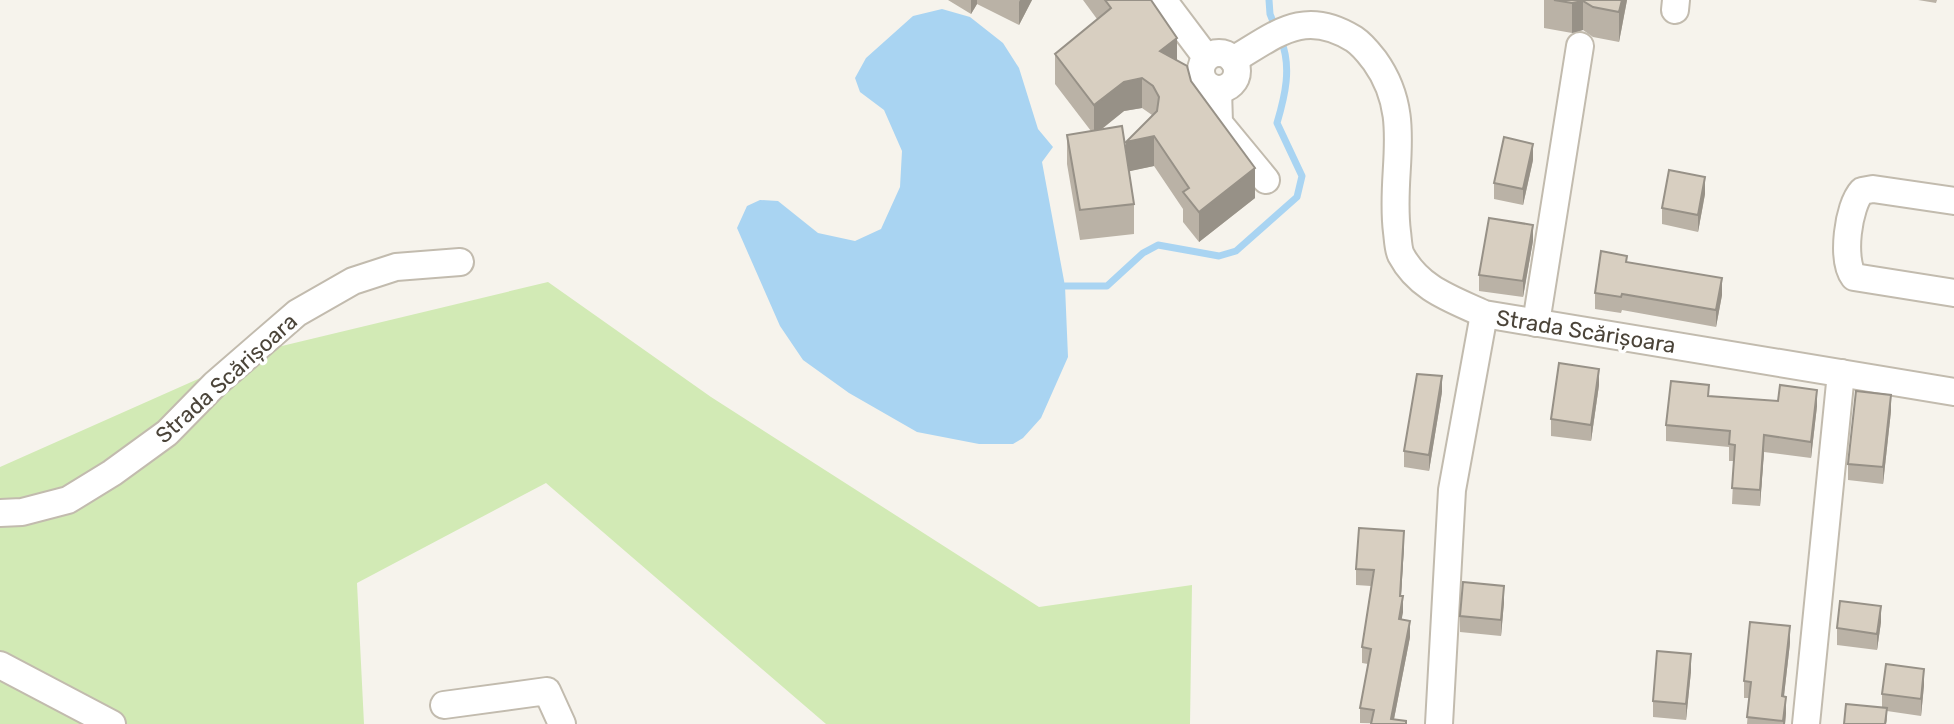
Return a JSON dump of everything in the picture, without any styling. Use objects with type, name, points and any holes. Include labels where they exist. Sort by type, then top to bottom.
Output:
[{"type":"street","points":[[1163,0],[1206,57]]},
{"type":"street","points":[[1233,60],[1280,33],[1312,23],[1337,28],[1363,44],[1388,79],[1400,127],[1395,217],[1400,254],[1426,287],[1484,314]]},
{"type":"street","points":[[1536,323],[1580,46]]},
{"type":"street","points":[[1218,53],[1233,60],[1237,68],[1234,81],[1218,90],[1206,85],[1200,74],[1206,57],[1218,53]]},
{"type":"street","points":[[1218,90],[1219,123],[1266,180]]},
{"type":"street","points":[[1954,201],[1873,189],[1862,191],[1855,199],[1846,256],[1848,269],[1854,277],[1954,293]]},
{"type":"street","name":"Strada Scărișoara","points":[[0,513],[22,512],[68,500],[112,473],[167,433],[215,384],[297,313],[353,281],[396,267],[460,262]]},
{"type":"street","name":"Strada Scărișoara","points":[[1439,724],[1452,490],[1484,314],[1954,392]]},
{"type":"street","points":[[1806,724],[1841,373]]},
{"type":"street","points":[[0,665],[112,724]]},
{"type":"street","points":[[444,705],[547,691],[562,724]]},
{"type":"green space","points":[[548,282],[711,397],[1039,607],[1192,585],[1190,724],[826,724],[546,483],[357,583],[364,724],[0,724],[0,467],[261,351]]},
{"type":"water","points":[[942,9],[970,17],[1003,43],[1019,68],[1038,129],[1053,147],[1042,162],[1065,286],[1068,357],[1041,418],[1023,438],[1013,444],[979,444],[917,432],[849,393],[803,360],[780,326],[737,228],[747,206],[760,200],[778,201],[818,233],[855,241],[881,229],[900,187],[902,151],[884,110],[860,92],[855,78],[866,58],[913,16]]},
{"type":"building","points":[[1105,0],[1151,0],[1177,38],[1160,51],[1187,66],[1191,81],[1255,168],[1199,212],[1183,192],[1189,188],[1154,136],[1126,142],[1157,111],[1159,97],[1153,86],[1142,78],[1124,82],[1094,105],[1055,54],[1111,8]]},
{"type":"building","points":[[1554,0],[1622,0],[1619,12],[1593,7],[1583,1]]},
{"type":"building","points":[[1122,126],[1134,204],[1080,210],[1067,135]]},
{"type":"building","points":[[1504,137],[1533,144],[1523,189],[1494,183]]},
{"type":"building","points":[[1669,170],[1705,177],[1698,215],[1662,208]]},
{"type":"building","points":[[1489,218],[1533,225],[1523,281],[1479,275]]},
{"type":"building","points":[[1601,251],[1627,256],[1626,262],[1722,278],[1716,310],[1622,294],[1621,297],[1595,293]]},
{"type":"building","points":[[1559,363],[1599,369],[1591,425],[1551,419]]},
{"type":"building","points":[[1417,374],[1442,376],[1429,455],[1404,451]]},
{"type":"building","points":[[1671,381],[1709,385],[1708,396],[1778,401],[1780,385],[1817,390],[1811,442],[1764,435],[1760,490],[1732,488],[1735,445],[1729,444],[1730,431],[1666,425]]},
{"type":"building","points":[[1856,391],[1891,395],[1883,467],[1848,464]]},
{"type":"building","points":[[1359,528],[1404,531],[1400,596],[1403,596],[1399,619],[1410,621],[1391,719],[1406,721],[1406,724],[1371,724],[1374,710],[1360,708],[1371,649],[1362,647],[1374,570],[1356,569]]},
{"type":"building","points":[[1463,582],[1504,586],[1501,620],[1460,616]]},
{"type":"building","points":[[1840,601],[1881,606],[1877,634],[1837,628]]},
{"type":"building","points":[[1750,622],[1790,626],[1782,696],[1786,697],[1783,721],[1747,717],[1751,682],[1744,681]]},
{"type":"building","points":[[1657,651],[1691,654],[1686,704],[1653,701]]},
{"type":"building","points":[[1886,664],[1924,669],[1921,699],[1882,694]]},
{"type":"building","points":[[1846,704],[1887,708],[1885,724],[1844,724]]},
{"type":"waterway","points":[[1269,0],[1276,29]]},
{"type":"waterway","points":[[1065,286],[1107,286],[1143,253],[1158,245],[1219,256],[1236,251],[1297,197],[1302,176],[1277,123],[1287,71],[1281,40]]}]
